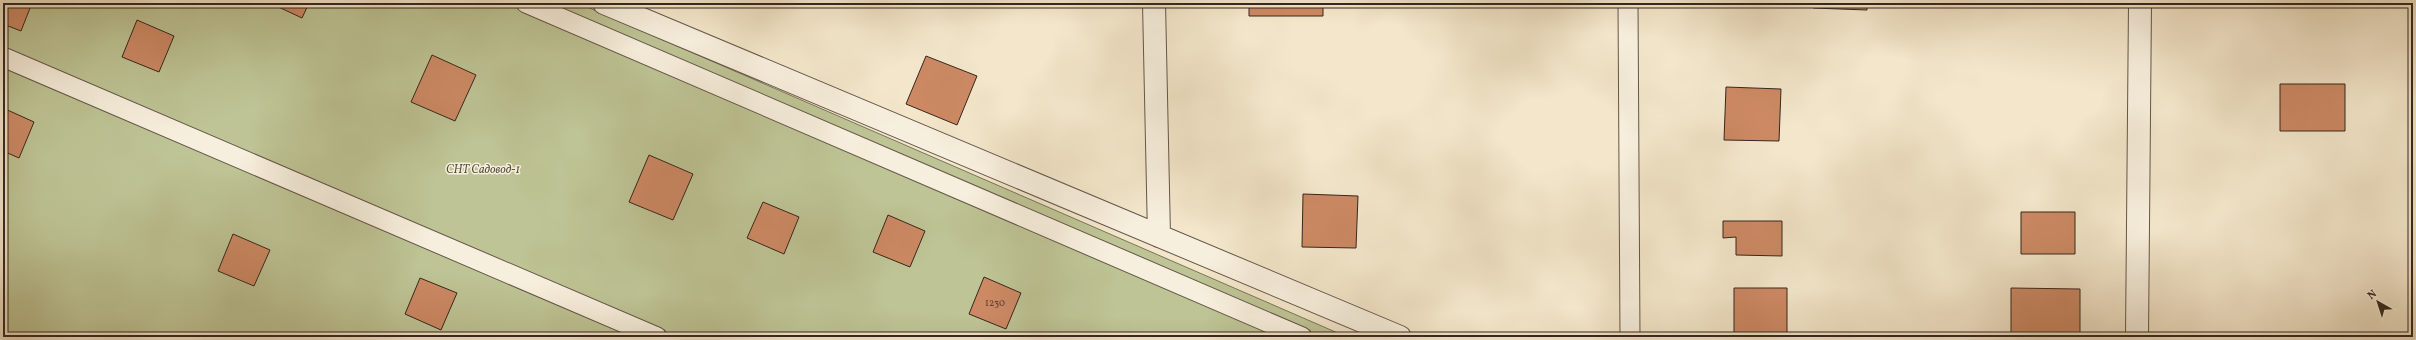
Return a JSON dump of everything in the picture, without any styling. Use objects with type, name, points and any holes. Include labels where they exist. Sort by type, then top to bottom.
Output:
[{"type":"street","points":[[604,3],[1400,337]]},
{"type":"street","points":[[1154,3],[1159,236]]},
{"type":"street","points":[[2137,337],[2140,3]]},
{"type":"lane","points":[[526,3],[1302,337]]},
{"type":"lane","points":[[1628,3],[1630,337]]},
{"type":"lane","points":[[3,57],[657,337]]},
{"type":"green space","name":"СНТ Садовод-1","points":[[3,3],[578,3],[1347,337],[3,337]]},
{"type":"building","points":[[3,3],[32,3],[21,31],[3,24]]},
{"type":"building","points":[[270,3],[309,3],[302,18]]},
{"type":"building","points":[[1013,3],[1067,3],[1067,6],[1012,5]]},
{"type":"building","points":[[1249,3],[1323,3],[1323,16],[1249,16]]},
{"type":"building","points":[[1813,3],[1867,3],[1867,10],[1813,8]]},
{"type":"building","points":[[137,20],[174,36],[159,72],[122,57]]},
{"type":"building","points":[[432,55],[476,75],[455,121],[411,102]]},
{"type":"building","points":[[926,56],[977,76],[957,125],[906,104]]},
{"type":"building","points":[[2280,84],[2345,84],[2345,131],[2280,131]]},
{"type":"building","points":[[1726,87],[1781,89],[1779,141],[1724,140]]},
{"type":"building","points":[[3,108],[34,122],[19,158],[3,151]]},
{"type":"building","points":[[649,155],[693,174],[673,220],[629,202]]},
{"type":"building","points":[[1303,194],[1358,196],[1356,248],[1302,247]]},
{"type":"building","points":[[763,202],[799,217],[784,254],[747,238]]},
{"type":"building","points":[[2021,212],[2075,212],[2075,254],[2021,254]]},
{"type":"building","points":[[888,215],[925,231],[910,267],[873,252]]},
{"type":"building","points":[[1723,221],[1782,221],[1782,256],[1736,255],[1736,237],[1723,238]]},
{"type":"building","points":[[233,234],[270,250],[254,286],[218,271]]},
{"type":"building","points":[[984,277],[1021,293],[1006,329],[969,314]]},
{"type":"building","points":[[420,278],[457,293],[441,330],[405,314]]},
{"type":"building","points":[[1734,288],[1787,288],[1787,337],[1734,337]]},
{"type":"building","points":[[2011,288],[2080,289],[2080,337],[2011,337]]}]
